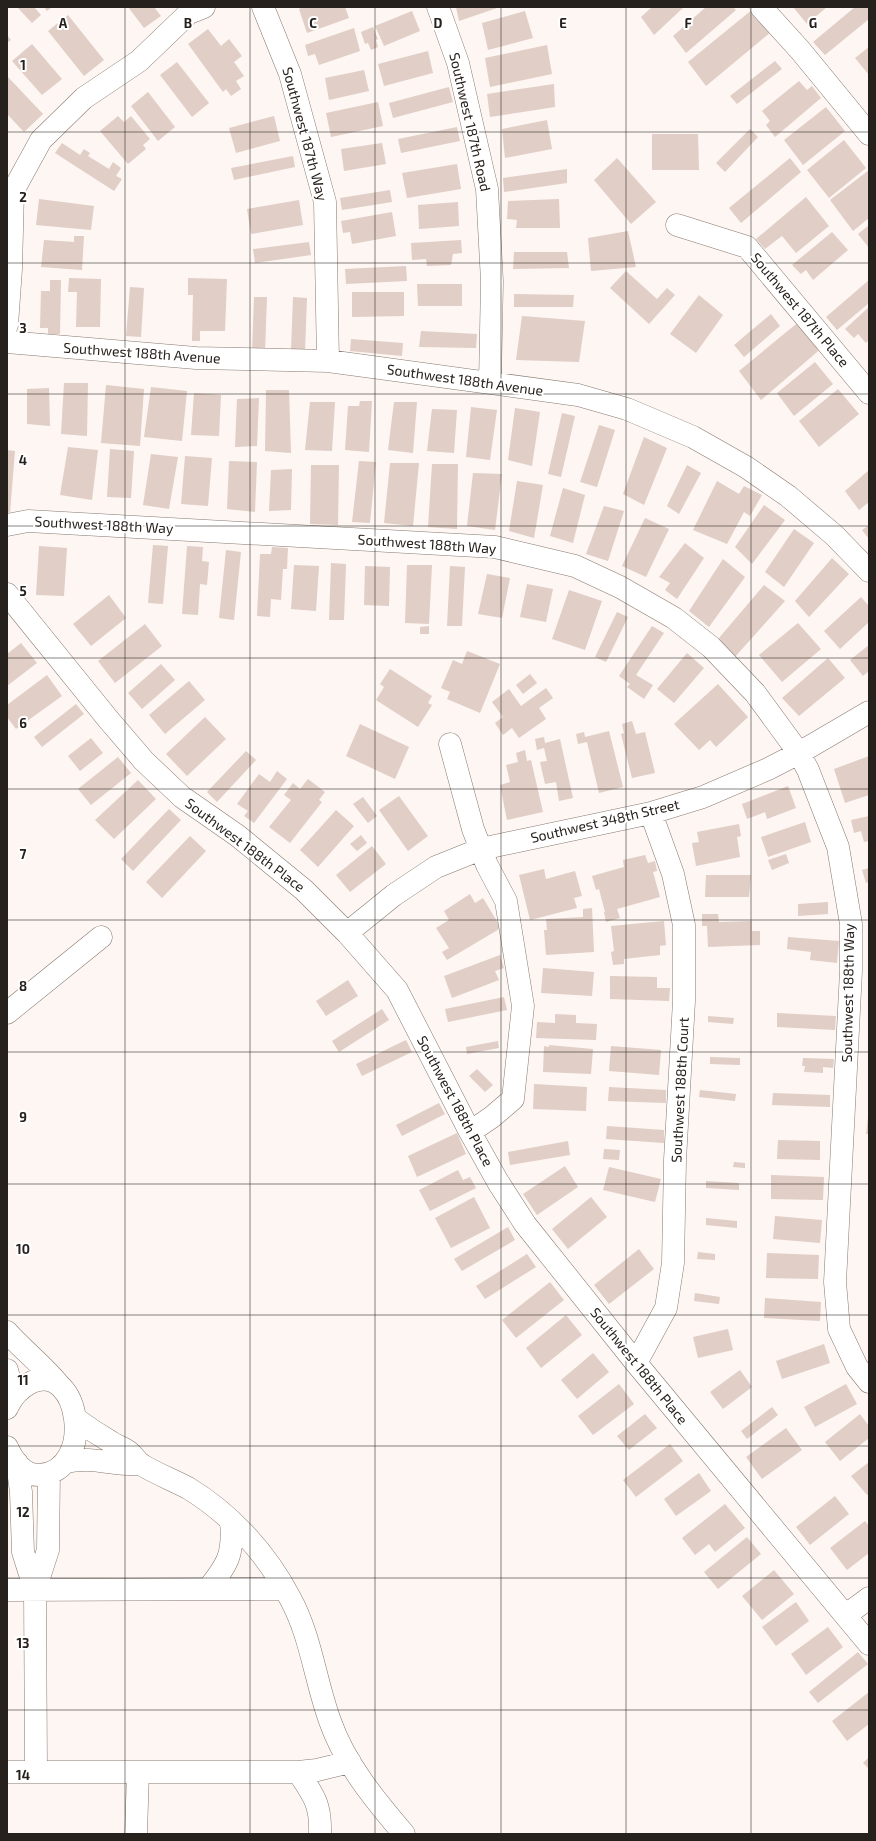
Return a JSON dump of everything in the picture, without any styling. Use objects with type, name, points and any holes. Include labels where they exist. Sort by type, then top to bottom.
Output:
[{"type":"street","points":[[7,325],[11,269],[13,191],[41,140],[84,98],[139,61],[189,13],[204,7]]},
{"type":"street","name":"Southwest 187th Way","points":[[263,7],[290,74],[325,202],[328,361]]},
{"type":"street","name":"Southwest 187th Road","points":[[438,7],[458,63],[487,189],[492,281],[490,383]]},
{"type":"street","points":[[761,7],[800,50],[869,134]]},
{"type":"street","name":"Southwest 187th Place","points":[[677,225],[747,247],[869,393]]},
{"type":"street","name":"Southwest 188th Avenue","points":[[7,342],[196,358],[328,361],[578,395],[627,409],[693,437],[746,467],[788,496],[834,535],[869,571]]},
{"type":"street","name":"Southwest 188th Way","points":[[7,525],[28,521],[494,547],[575,566],[620,587],[674,618],[711,647],[755,693],[799,753],[808,770],[838,847],[851,924],[851,971],[834,1282],[839,1329],[857,1367],[869,1382]]},
{"type":"street","name":"Southwest 188th Place","points":[[7,594],[144,761],[182,797],[238,836],[304,890],[347,933],[398,990],[470,1132],[498,1182],[525,1224],[636,1363],[869,1644]]},
{"type":"street","name":"Southwest 348th Street","points":[[347,933],[394,895],[436,867],[481,849],[651,813],[703,797],[799,753],[869,712]]},
{"type":"street","points":[[450,744],[473,829],[487,865],[506,901],[523,1006],[513,1098],[492,1117],[470,1132]]},
{"type":"street","name":"Southwest 188th Court","points":[[636,1363],[666,1308],[673,1263],[675,1160],[684,1001],[684,925],[674,874],[651,813]]},
{"type":"street","points":[[7,1013],[101,937]]},
{"type":"street","points":[[7,1332],[48,1372],[70,1398],[76,1419],[74,1444],[57,1468],[48,1550],[35,1590]]},
{"type":"street","points":[[7,1370],[10,1402]]},
{"type":"street","points":[[10,1402],[22,1388],[40,1380],[48,1380],[60,1387]]},
{"type":"street","points":[[76,1419],[129,1452],[141,1464],[190,1489],[231,1521],[265,1558],[285,1589],[304,1630],[330,1722],[350,1762],[372,1794],[404,1834]]},
{"type":"street","points":[[11,1457],[30,1474],[39,1475],[88,1459],[124,1466],[141,1464]]},
{"type":"street","points":[[11,1457],[21,1492],[23,1552],[35,1590],[36,1772]]},
{"type":"street","points":[[208,1589],[219,1575],[229,1557],[232,1548],[231,1521]]},
{"type":"street","points":[[7,1590],[285,1589]]},
{"type":"street","points":[[846,1615],[869,1598]]},
{"type":"street","points":[[7,1772],[298,1772],[317,1770],[350,1762]]},
{"type":"street","points":[[136,1834],[138,1772]]},
{"type":"street","points":[[298,1772],[317,1802],[320,1815],[320,1834]]},
{"type":"building","points":[[17,7],[34,7],[41,15],[32,23]]},
{"type":"building","points":[[44,7],[52,7],[47,11]]},
{"type":"building","points":[[128,7],[154,7],[161,16],[144,28]]},
{"type":"building","points":[[303,7],[345,7],[349,18],[307,33],[299,9]]},
{"type":"building","points":[[456,7],[500,7],[459,21]]},
{"type":"building","points":[[652,7],[684,7],[654,35],[641,17]]},
{"type":"building","points":[[706,7],[733,7],[736,10],[686,53],[673,36]]},
{"type":"building","points":[[793,7],[827,7],[807,24]]},
{"type":"building","points":[[855,7],[869,7],[869,19],[825,55],[813,42]]},
{"type":"building","points":[[753,9],[771,32],[706,86],[688,62]]},
{"type":"building","points":[[412,11],[420,31],[384,46],[375,26]]},
{"type":"building","points":[[525,11],[533,38],[488,50],[482,23]]},
{"type":"building","points":[[68,15],[104,60],[84,76],[48,31]]},
{"type":"building","points":[[373,27],[378,39],[376,40],[378,47],[371,50],[368,43],[365,44],[361,32]]},
{"type":"building","points":[[354,28],[360,51],[319,65],[315,54],[308,56],[305,45]]},
{"type":"building","points":[[208,29],[221,46],[229,39],[242,56],[234,62],[244,76],[236,81],[241,89],[231,96],[226,89],[223,92],[188,44]]},
{"type":"building","points":[[7,35],[11,40],[7,43]]},
{"type":"building","points":[[32,44],[62,79],[42,95],[12,61]]},
{"type":"building","points":[[547,45],[552,74],[490,87],[485,58]]},
{"type":"building","points":[[869,47],[869,75],[855,58]]},
{"type":"building","points":[[428,51],[433,73],[384,86],[378,64]]},
{"type":"building","points":[[775,61],[782,69],[737,104],[730,96]]},
{"type":"building","points":[[177,62],[209,103],[192,117],[160,75]]},
{"type":"building","points":[[364,70],[369,91],[329,100],[325,78]]},
{"type":"building","points":[[7,76],[43,114],[24,132],[7,114]]},
{"type":"building","points":[[799,81],[807,90],[812,86],[821,98],[775,137],[766,125],[770,121],[762,111]]},
{"type":"building","points":[[554,84],[555,107],[490,117],[487,94]]},
{"type":"building","points":[[449,87],[453,102],[393,118],[389,103]]},
{"type":"building","points":[[148,92],[175,127],[158,141],[131,106]]},
{"type":"building","points":[[378,102],[383,126],[331,137],[326,113]]},
{"type":"building","points":[[826,107],[845,131],[803,165],[784,140]]},
{"type":"building","points":[[118,116],[124,122],[131,116],[150,139],[143,145],[146,149],[128,164],[100,131]]},
{"type":"building","points":[[274,116],[280,141],[236,153],[229,128]]},
{"type":"building","points":[[547,120],[552,149],[505,158],[502,129]]},
{"type":"building","points":[[457,127],[460,141],[401,153],[398,139]]},
{"type":"building","points":[[750,129],[758,137],[725,172],[716,163]]},
{"type":"building","points":[[652,134],[698,134],[699,170],[652,170]]},
{"type":"building","points":[[844,140],[866,168],[829,198],[807,170]]},
{"type":"building","points":[[62,143],[80,155],[84,149],[90,153],[88,156],[109,169],[113,162],[121,168],[116,176],[122,179],[114,191],[55,153]]},
{"type":"building","points":[[382,143],[386,164],[344,171],[341,149]]},
{"type":"building","points":[[293,156],[295,167],[234,180],[231,168]]},
{"type":"building","points":[[617,158],[656,202],[631,224],[594,180]]},
{"type":"building","points":[[790,158],[801,172],[741,223],[729,208]]},
{"type":"building","points":[[457,164],[461,189],[407,198],[402,173]]},
{"type":"building","points":[[567,169],[567,183],[504,192],[503,178]]},
{"type":"building","points":[[869,170],[869,218],[853,231],[830,200]]},
{"type":"building","points":[[390,190],[392,202],[342,210],[340,198]]},
{"type":"building","points":[[806,197],[829,226],[796,253],[782,236],[765,249],[756,239]]},
{"type":"building","points":[[39,199],[94,206],[91,230],[36,225]]},
{"type":"building","points":[[559,199],[560,228],[516,228],[517,220],[507,219],[508,201]]},
{"type":"building","points":[[299,200],[303,225],[251,234],[247,209]]},
{"type":"building","points":[[458,202],[459,226],[419,229],[418,205]]},
{"type":"building","points":[[392,212],[396,236],[352,244],[350,232],[343,233],[341,221]]},
{"type":"building","points":[[869,225],[869,248],[858,234]]},
{"type":"building","points":[[628,231],[636,267],[591,271],[588,238]]},
{"type":"building","points":[[832,232],[848,250],[813,280],[806,270],[801,274],[792,265]]},
{"type":"building","points":[[74,236],[84,236],[82,270],[41,267],[44,240],[74,242]]},
{"type":"building","points":[[461,240],[462,253],[453,254],[451,265],[427,266],[426,259],[412,260],[411,243]]},
{"type":"building","points":[[309,242],[311,255],[255,263],[253,249]]},
{"type":"building","points":[[514,252],[567,252],[569,268],[513,269]]},
{"type":"building","points":[[406,266],[407,281],[346,284],[345,269]]},
{"type":"building","points":[[626,271],[657,299],[667,288],[675,295],[649,324],[610,288]]},
{"type":"building","points":[[69,278],[101,279],[100,327],[76,327],[77,292],[68,292]]},
{"type":"building","points":[[188,278],[227,279],[225,331],[200,331],[200,341],[192,341],[193,295],[188,295]]},
{"type":"building","points":[[50,280],[61,280],[60,334],[48,334],[48,328],[40,328],[41,291],[50,291]]},
{"type":"building","points":[[869,280],[869,303],[837,330],[826,317]]},
{"type":"building","points":[[417,284],[462,284],[462,306],[418,306]]},
{"type":"building","points":[[130,287],[144,288],[141,337],[126,336]]},
{"type":"building","points":[[352,292],[404,292],[404,316],[352,317]]},
{"type":"building","points":[[514,294],[574,295],[573,307],[514,307]]},
{"type":"building","points":[[699,295],[723,315],[696,353],[670,334]]},
{"type":"building","points":[[254,297],[267,297],[265,352],[252,352]]},
{"type":"building","points":[[293,297],[307,298],[305,351],[291,350]]},
{"type":"building","points":[[869,307],[869,340],[866,343],[858,334],[854,338],[845,329]]},
{"type":"building","points":[[771,314],[780,326],[744,357],[734,345]]},
{"type":"building","points":[[522,316],[585,321],[579,362],[516,360]]},
{"type":"building","points":[[801,320],[824,346],[761,400],[739,371]]},
{"type":"building","points":[[421,331],[477,334],[476,348],[419,347]]},
{"type":"building","points":[[351,339],[403,343],[402,356],[350,351]]},
{"type":"building","points":[[815,362],[833,384],[794,416],[777,393]]},
{"type":"building","points":[[64,383],[88,383],[87,436],[61,434]]},
{"type":"building","points":[[106,385],[144,389],[140,446],[101,443]]},
{"type":"building","points":[[151,387],[187,391],[182,441],[144,437]]},
{"type":"building","points":[[49,388],[50,426],[27,424],[27,389]]},
{"type":"building","points":[[838,389],[859,414],[819,447],[799,421]]},
{"type":"building","points":[[266,390],[289,390],[291,453],[265,451]]},
{"type":"building","points":[[194,393],[221,395],[219,436],[191,435]]},
{"type":"building","points":[[259,398],[257,446],[235,447],[237,399]]},
{"type":"building","points":[[360,401],[372,401],[369,452],[345,450],[348,406],[359,406]]},
{"type":"building","points":[[310,402],[335,402],[332,451],[305,450]]},
{"type":"building","points":[[394,402],[417,402],[413,453],[388,450]]},
{"type":"building","points":[[471,407],[497,410],[490,460],[466,457]]},
{"type":"building","points":[[515,408],[540,412],[532,466],[508,460]]},
{"type":"building","points":[[432,409],[457,410],[454,453],[427,451]]},
{"type":"building","points":[[562,413],[575,416],[561,477],[548,474]]},
{"type":"building","points":[[599,425],[615,430],[597,487],[580,482]]},
{"type":"building","points":[[644,437],[667,448],[644,505],[623,494]]},
{"type":"building","points":[[68,447],[98,450],[92,500],[60,495]]},
{"type":"building","points":[[110,449],[134,451],[131,498],[107,497]]},
{"type":"building","points":[[7,450],[15,451],[10,513],[7,512]]},
{"type":"building","points":[[151,454],[178,457],[169,509],[143,505]]},
{"type":"building","points":[[185,456],[212,458],[208,506],[181,504]]},
{"type":"building","points":[[229,461],[257,462],[255,512],[227,509]]},
{"type":"building","points":[[359,461],[376,462],[370,523],[352,522]]},
{"type":"building","points":[[390,463],[419,463],[413,526],[384,523]]},
{"type":"building","points":[[432,464],[458,464],[457,529],[428,527]]},
{"type":"building","points":[[311,465],[339,465],[338,525],[310,524]]},
{"type":"building","points":[[687,465],[701,473],[679,514],[667,506]]},
{"type":"building","points":[[292,469],[291,510],[269,511],[271,470]]},
{"type":"building","points":[[869,470],[869,502],[859,510],[845,491]]},
{"type":"building","points":[[473,473],[502,474],[495,530],[467,526]]},
{"type":"building","points":[[517,481],[543,485],[534,538],[509,531]]},
{"type":"building","points":[[717,481],[739,494],[744,486],[762,495],[750,516],[744,512],[727,544],[693,530]]},
{"type":"building","points":[[563,488],[585,495],[573,543],[550,536]]},
{"type":"building","points":[[764,505],[785,520],[752,564],[735,547]]},
{"type":"building","points":[[604,506],[624,511],[608,561],[586,554]]},
{"type":"building","points":[[645,518],[669,529],[646,577],[622,566]]},
{"type":"building","points":[[869,525],[869,539],[862,530]]},
{"type":"building","points":[[794,529],[814,543],[784,587],[765,572]]},
{"type":"building","points":[[685,543],[704,558],[677,599],[665,590],[670,583],[659,577]]},
{"type":"building","points":[[153,545],[168,546],[163,604],[148,603]]},
{"type":"building","points":[[39,546],[67,548],[64,596],[36,595]]},
{"type":"building","points":[[187,546],[203,547],[202,561],[209,562],[207,585],[200,584],[198,615],[182,614]]},
{"type":"building","points":[[272,547],[288,548],[287,569],[283,569],[281,600],[271,599],[270,617],[257,616],[260,554],[271,554]]},
{"type":"building","points":[[226,550],[241,552],[234,620],[219,618]]},
{"type":"building","points":[[832,558],[849,574],[809,617],[795,601]]},
{"type":"building","points":[[723,559],[745,577],[709,627],[689,611]]},
{"type":"building","points":[[331,563],[346,564],[344,620],[329,620]]},
{"type":"building","points":[[294,565],[319,566],[316,611],[291,609]]},
{"type":"building","points":[[407,565],[432,565],[429,624],[405,623]]},
{"type":"building","points":[[365,566],[390,567],[389,606],[364,605]]},
{"type":"building","points":[[450,566],[465,567],[462,626],[447,626]]},
{"type":"building","points":[[487,574],[510,578],[502,618],[478,614]]},
{"type":"building","points":[[527,584],[553,589],[546,622],[520,617]]},
{"type":"building","points":[[764,585],[785,601],[734,658],[719,638]]},
{"type":"building","points":[[569,590],[602,601],[585,650],[552,639]]},
{"type":"building","points":[[109,595],[126,618],[91,646],[73,624]]},
{"type":"building","points":[[861,597],[869,606],[869,622],[840,649],[824,631]]},
{"type":"building","points":[[617,612],[628,617],[606,662],[595,657]]},
{"type":"building","points":[[798,623],[821,649],[782,682],[759,655]]},
{"type":"building","points":[[145,624],[162,646],[115,683],[98,661]]},
{"type":"building","points":[[429,626],[429,634],[420,634],[420,627]]},
{"type":"building","points":[[652,626],[664,633],[636,675],[653,685],[644,699],[627,687],[630,684],[619,676]]},
{"type":"building","points":[[21,643],[37,663],[7,686],[7,654]]},
{"type":"building","points":[[869,645],[869,671],[863,676],[850,660]]},
{"type":"building","points":[[467,651],[500,664],[480,713],[447,699],[450,692],[441,688],[453,660],[462,664]]},
{"type":"building","points":[[687,653],[704,668],[674,703],[657,689]]},
{"type":"building","points":[[828,658],[845,678],[799,716],[782,698]]},
{"type":"building","points":[[161,664],[175,680],[142,709],[128,693]]},
{"type":"building","points":[[390,669],[432,696],[428,703],[432,705],[418,727],[376,700],[384,687],[380,684]]},
{"type":"building","points":[[530,674],[537,683],[523,694],[516,685]]},
{"type":"building","points":[[47,675],[62,696],[16,729],[7,717],[7,705]]},
{"type":"building","points":[[189,681],[205,700],[165,734],[149,715]]},
{"type":"building","points":[[718,684],[748,717],[716,747],[710,740],[699,750],[674,724]]},
{"type":"building","points":[[546,688],[553,698],[539,708],[546,719],[519,738],[512,728],[503,735],[495,723],[503,717],[492,702],[509,689],[521,706]]},
{"type":"building","points":[[76,704],[84,714],[42,747],[34,737]]},
{"type":"building","points":[[205,717],[226,739],[187,776],[166,754]]},
{"type":"building","points":[[632,721],[636,734],[645,732],[655,773],[632,778],[621,734],[624,733],[622,724]]},
{"type":"building","points":[[360,724],[409,747],[395,779],[346,756]]},
{"type":"building","points":[[609,731],[623,787],[599,793],[587,742],[578,744],[576,734],[584,732],[585,737]]},
{"type":"building","points":[[544,737],[545,743],[560,739],[573,798],[559,801],[556,782],[545,784],[540,762],[547,761],[544,748],[537,750],[535,739]]},
{"type":"building","points":[[91,738],[103,753],[80,771],[68,756]]},
{"type":"building","points":[[525,750],[527,761],[531,760],[543,812],[507,820],[500,785],[510,782],[506,765],[518,762],[516,753]]},
{"type":"building","points":[[246,751],[256,760],[217,802],[207,792]]},
{"type":"building","points":[[869,756],[869,795],[845,803],[834,769]]},
{"type":"building","points":[[118,757],[131,773],[91,805],[78,789]]},
{"type":"building","points":[[277,771],[287,779],[254,823],[244,816],[248,811],[237,804],[259,774],[270,782]]},
{"type":"building","points":[[308,779],[325,792],[319,800],[322,802],[290,843],[269,827],[291,800],[284,795],[293,783],[300,789]]},
{"type":"building","points":[[138,780],[156,799],[114,839],[95,820]]},
{"type":"building","points":[[788,786],[796,808],[767,819],[765,812],[747,819],[742,804]]},
{"type":"building","points":[[399,796],[428,836],[408,851],[379,810]]},
{"type":"building","points":[[363,797],[377,816],[368,823],[353,804]]},
{"type":"building","points":[[169,809],[181,820],[133,871],[121,859]]},
{"type":"building","points":[[336,810],[354,826],[318,867],[300,850]]},
{"type":"building","points":[[869,816],[869,841],[864,842],[861,831],[854,833],[851,820]]},
{"type":"building","points":[[805,822],[811,842],[768,857],[761,837]]},
{"type":"building","points":[[739,824],[741,836],[737,837],[740,857],[696,866],[692,843],[699,842],[697,832]]},
{"type":"building","points":[[361,835],[367,843],[357,851],[350,844]]},
{"type":"building","points":[[190,836],[206,851],[162,898],[146,882]]},
{"type":"building","points":[[372,846],[386,864],[350,892],[336,875]]},
{"type":"building","points":[[786,854],[789,863],[772,870],[768,860]]},
{"type":"building","points":[[645,855],[648,863],[655,861],[657,871],[653,872],[660,897],[617,909],[620,918],[606,922],[599,889],[596,890],[592,876],[624,867],[623,860]]},
{"type":"building","points":[[869,868],[869,882],[866,883],[862,870]]},
{"type":"building","points":[[544,869],[546,879],[575,871],[582,896],[574,898],[577,908],[530,920],[519,875]]},
{"type":"building","points":[[706,875],[751,875],[749,897],[705,897]]},
{"type":"building","points":[[470,894],[475,903],[483,898],[501,928],[447,960],[442,952],[449,948],[436,928],[449,920],[444,911]]},
{"type":"building","points":[[828,902],[828,914],[798,916],[798,904]]},
{"type":"building","points":[[592,908],[594,952],[546,955],[544,930],[547,930],[546,919],[583,917],[583,909]]},
{"type":"building","points":[[702,914],[718,914],[719,922],[752,921],[752,931],[760,931],[760,945],[708,947],[707,926],[702,926]]},
{"type":"building","points":[[664,921],[666,945],[660,946],[660,955],[624,959],[624,964],[613,965],[611,952],[614,951],[611,926]]},
{"type":"building","points":[[788,937],[839,941],[837,963],[810,960],[811,952],[787,949]]},
{"type":"building","points":[[500,955],[504,968],[495,971],[499,980],[452,998],[444,976]]},
{"type":"building","points":[[543,968],[594,972],[592,996],[541,993]]},
{"type":"building","points":[[610,976],[657,977],[657,988],[670,988],[669,1001],[610,999]]},
{"type":"building","points":[[348,980],[358,996],[326,1016],[316,1001]]},
{"type":"building","points":[[504,997],[507,1010],[448,1022],[445,1009]]},
{"type":"building","points":[[382,1009],[389,1020],[339,1052],[332,1041]]},
{"type":"building","points":[[777,1013],[836,1016],[835,1030],[777,1027]]},
{"type":"building","points":[[555,1014],[576,1015],[576,1023],[597,1024],[596,1040],[536,1038],[537,1022],[555,1023]]},
{"type":"building","points":[[708,1016],[734,1018],[733,1024],[708,1022]]},
{"type":"building","points":[[406,1040],[412,1052],[362,1076],[356,1064]]},
{"type":"building","points":[[498,1041],[499,1048],[467,1054],[466,1047]]},
{"type":"building","points":[[549,1045],[593,1049],[591,1074],[543,1072],[544,1046],[549,1047]]},
{"type":"building","points":[[611,1046],[661,1050],[659,1075],[609,1071]]},
{"type":"building","points":[[710,1057],[740,1058],[740,1065],[710,1064]]},
{"type":"building","points":[[803,1058],[834,1059],[833,1068],[823,1067],[823,1073],[804,1072],[805,1066],[802,1066]]},
{"type":"building","points":[[477,1069],[493,1085],[485,1092],[469,1076]]},
{"type":"building","points":[[534,1084],[587,1087],[586,1111],[533,1109]]},
{"type":"building","points":[[609,1087],[666,1090],[666,1103],[608,1101]]},
{"type":"building","points":[[700,1090],[736,1094],[735,1101],[699,1097]]},
{"type":"building","points":[[773,1093],[830,1095],[830,1107],[772,1105]]},
{"type":"building","points":[[439,1103],[445,1114],[402,1136],[396,1125]]},
{"type":"building","points":[[868,1117],[869,1134],[866,1134]]},
{"type":"building","points":[[607,1126],[664,1130],[664,1143],[606,1139]]},
{"type":"building","points":[[457,1133],[466,1154],[417,1177],[408,1156]]},
{"type":"building","points":[[778,1140],[820,1141],[820,1160],[777,1159]]},
{"type":"building","points":[[568,1141],[570,1155],[510,1165],[508,1152]]},
{"type":"building","points":[[604,1149],[620,1150],[619,1160],[603,1159]]},
{"type":"building","points":[[734,1162],[745,1163],[745,1168],[733,1167]]},
{"type":"building","points":[[565,1166],[578,1187],[537,1215],[523,1194]]},
{"type":"building","points":[[609,1167],[661,1179],[655,1202],[603,1190]]},
{"type":"building","points":[[458,1170],[463,1180],[470,1177],[476,1188],[430,1211],[419,1190]]},
{"type":"building","points":[[771,1175],[824,1177],[823,1200],[771,1199]]},
{"type":"building","points":[[706,1181],[739,1183],[739,1190],[706,1188]]},
{"type":"building","points":[[474,1197],[490,1228],[451,1248],[435,1218]]},
{"type":"building","points":[[591,1197],[607,1217],[568,1249],[552,1229]]},
{"type":"building","points":[[775,1216],[822,1220],[820,1243],[773,1239]]},
{"type":"building","points":[[706,1218],[737,1221],[737,1228],[706,1225]]},
{"type":"building","points":[[508,1227],[515,1240],[462,1271],[454,1259]]},
{"type":"building","points":[[639,1249],[654,1269],[609,1304],[594,1285]]},
{"type":"building","points":[[698,1252],[715,1254],[715,1260],[697,1259]]},
{"type":"building","points":[[767,1253],[819,1255],[818,1279],[766,1278]]},
{"type":"building","points":[[527,1254],[536,1267],[485,1299],[476,1286]]},
{"type":"building","points":[[550,1282],[564,1300],[516,1338],[502,1320]]},
{"type":"building","points":[[695,1293],[720,1297],[719,1304],[694,1301]]},
{"type":"building","points":[[765,1298],[821,1302],[820,1321],[764,1318]]},
{"type":"building","points":[[566,1315],[582,1335],[541,1368],[526,1348]]},
{"type":"building","points":[[728,1329],[733,1350],[698,1358],[693,1337]]},
{"type":"building","points":[[824,1344],[830,1363],[782,1379],[776,1361]]},
{"type":"building","points":[[593,1353],[609,1372],[577,1399],[561,1380]]},
{"type":"building","points":[[740,1370],[752,1387],[723,1409],[710,1392]]},
{"type":"building","points":[[619,1384],[634,1404],[593,1435],[578,1416]]},
{"type":"building","points":[[846,1384],[857,1404],[815,1427],[804,1407]]},
{"type":"building","points":[[772,1407],[778,1415],[747,1439],[741,1431]]},
{"type":"building","points":[[645,1414],[657,1428],[629,1450],[617,1436]]},
{"type":"building","points":[[860,1414],[869,1426],[869,1438],[840,1461],[825,1442]]},
{"type":"building","points":[[786,1428],[802,1450],[762,1479],[746,1457]]},
{"type":"building","points":[[670,1444],[683,1461],[636,1497],[623,1480]]},
{"type":"building","points":[[869,1462],[869,1494],[867,1495],[851,1476]]},
{"type":"building","points":[[699,1473],[711,1491],[676,1516],[664,1499]]},
{"type":"building","points":[[835,1496],[849,1514],[810,1545],[796,1527]]},
{"type":"building","points":[[725,1504],[745,1528],[715,1552],[709,1544],[695,1555],[682,1538]]},
{"type":"building","points":[[865,1521],[869,1526],[869,1553],[847,1570],[830,1548]]},
{"type":"building","points":[[747,1537],[761,1554],[718,1589],[704,1572]]},
{"type":"building","points":[[774,1570],[794,1594],[762,1620],[742,1596]]},
{"type":"building","points":[[796,1602],[809,1621],[776,1646],[762,1627]]},
{"type":"building","points":[[828,1627],[843,1647],[806,1675],[791,1654]]},
{"type":"building","points":[[858,1652],[868,1664],[818,1703],[809,1692]]},
{"type":"building","points":[[869,1692],[869,1724],[847,1741],[832,1721]]},
{"type":"building","points":[[869,1757],[869,1769],[863,1763]]}]
